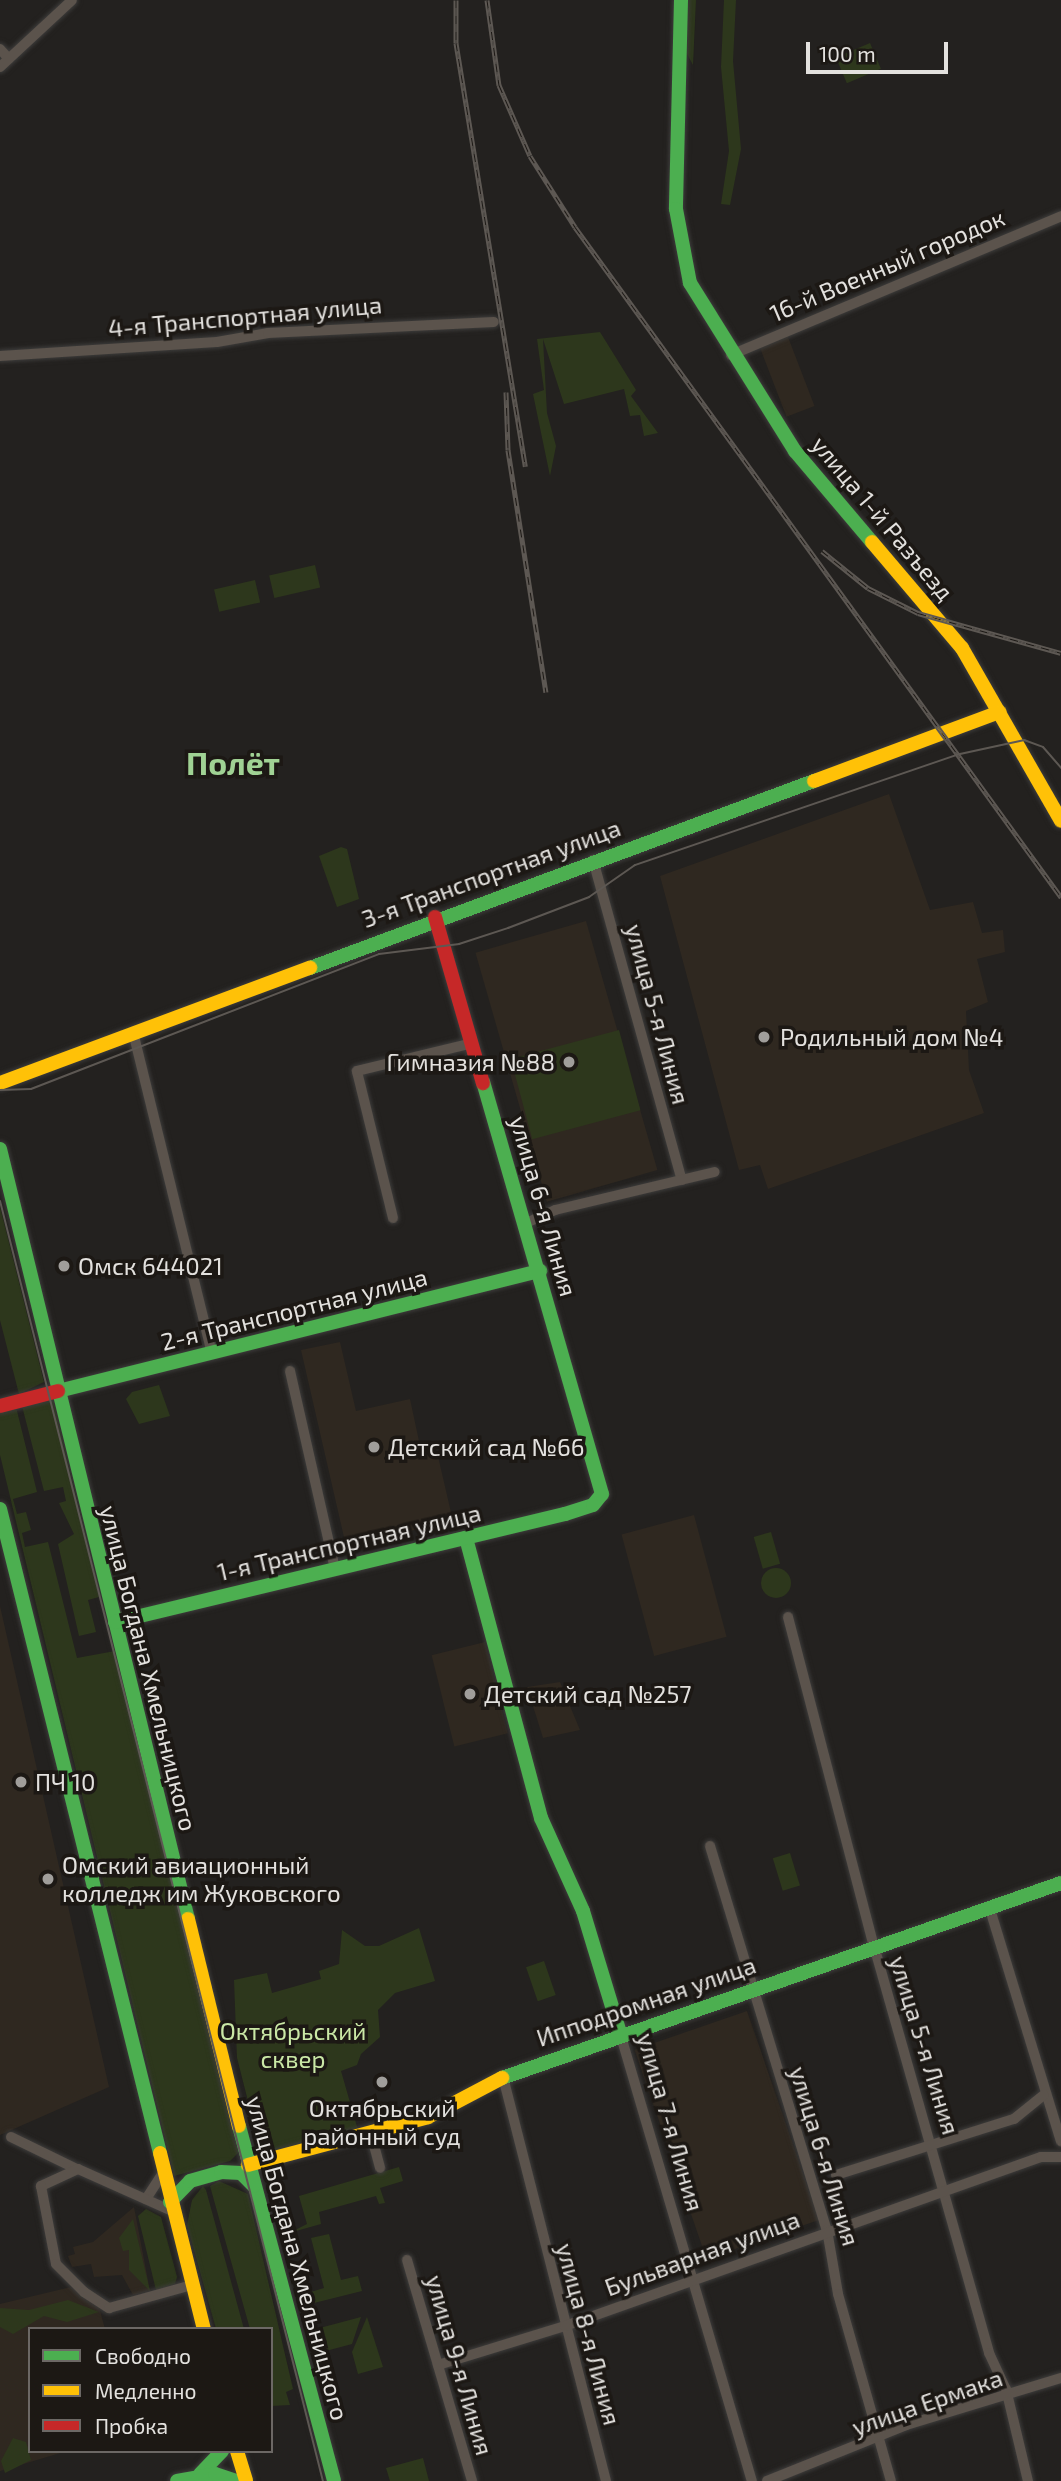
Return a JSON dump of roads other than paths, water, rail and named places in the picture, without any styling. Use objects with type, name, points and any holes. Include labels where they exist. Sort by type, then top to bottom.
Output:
[{"type":"main road","points":[[681,0],[678,244],[690,283],[731,355]]},
{"type":"main road","name":"улица 1-й Разъезд","points":[[731,355],[795,451],[962,648],[1061,821]]},
{"type":"main road","name":"3-я Транспортная улица","points":[[0,1083],[435,917],[1000,712]]},
{"type":"main road","name":"улица 6-я Линия","points":[[435,917],[602,1486],[593,1506]]},
{"type":"main road","name":"улица Богдана Хмельницкого","points":[[0,1149],[248,2165],[334,2481]]},
{"type":"main road","name":"2-я Транспортная улица","points":[[0,1406],[540,1271]]},
{"type":"main road","name":"1-я Транспортная улица","points":[[114,1622],[593,1506]]},
{"type":"main road","points":[[0,1509],[171,2206],[203,2327]]},
{"type":"main road","name":"улица 7-я Линия","points":[[466,1538],[541,1818],[583,1911],[620,2033]]},
{"type":"main road","name":"Ипподромная улица","points":[[248,2165],[371,2134],[428,2116],[503,2077],[620,2033],[1061,1883]]},
{"type":"main road","points":[[171,2206],[190,2181],[221,2172],[241,2173],[254,2188]]},
{"type":"main road","points":[[200,2474],[220,2453]]},
{"type":"main road","points":[[238,2453],[246,2481]]},
{"type":"main road","points":[[177,2481],[200,2474],[236,2481]]},
{"type":"street","points":[[0,67],[72,0]]},
{"type":"street","points":[[0,49],[9,59]]},
{"type":"street","name":"16-й Военный городок","points":[[731,355],[1061,216]]},
{"type":"street","name":"4-я Транспортная улица","points":[[0,356],[217,342],[268,333],[494,322]]},
{"type":"street","name":"улица 5-я Линия","points":[[593,860],[682,1180]]},
{"type":"street","points":[[133,1032],[212,1353]]},
{"type":"street","points":[[393,1219],[357,1071],[472,1043]]},
{"type":"street","points":[[526,1223],[555,1210],[715,1172]]},
{"type":"street","points":[[290,1371],[335,1569]]},
{"type":"street","name":"улица 5-я Линия","points":[[788,1617],[874,1946],[933,2143],[943,2190],[989,2353],[1007,2396],[1028,2481]]},
{"type":"street","name":"улица 6-я Линия","points":[[710,1846],[749,1989],[827,2230],[838,2294],[891,2481]]},
{"type":"street","points":[[989,1906],[1046,2100],[1061,2141]]},
{"type":"street","name":"улица 7-я Линия","points":[[620,2033],[752,2481]]},
{"type":"street","name":"улица 8-я Линия","points":[[503,2077],[606,2481]]},
{"type":"street","points":[[836,2175],[1014,2119],[1046,2100],[1061,2101]]},
{"type":"street","points":[[371,2134],[380,2168]]},
{"type":"street","points":[[11,2137],[146,2199],[171,2206]]},
{"type":"street","name":"Бульварная улица","points":[[438,2365],[565,2326],[827,2230],[1041,2157],[1061,2157]]},
{"type":"street","points":[[78,2169],[46,2180],[40,2195],[56,2264],[69,2280],[109,2308],[192,2285]]},
{"type":"street","points":[[146,2199],[163,2172]]},
{"type":"street","name":"улица 9-я Линия","points":[[407,2260],[472,2481]]},
{"type":"street","name":"улица Ермака","points":[[767,2481],[878,2438],[1061,2378]]},
{"type":"tram line","points":[[0,1090],[31,1089],[379,954],[459,944],[508,928],[589,897],[635,865],[960,754],[1024,740],[1043,747],[1061,768]]},
{"type":"tram line","points":[[0,1201],[323,2481]]},
{"type":"railway","points":[[456,0],[456,43],[525,466]]},
{"type":"railway","points":[[487,0],[499,85],[530,156],[575,227],[1061,897]]},
{"type":"railway","points":[[506,392],[508,450],[546,692]]},
{"type":"railway","points":[[822,551],[868,588],[918,613],[1061,653]]},
{"type":"place","name":"Родильный дом №4","points":[[764,1037]]},
{"type":"place","name":"Гимназия №88","points":[[569,1062]]},
{"type":"place","name":"Омск 644021","points":[[64,1266]]},
{"type":"place","name":"Детский сад №66","points":[[374,1447]]},
{"type":"place","name":"Детский сад №257","points":[[470,1694]]},
{"type":"place","name":"ПЧ 10","points":[[21,1782]]},
{"type":"place","name":"Омский авиационный колледж им Жуковского","points":[[48,1879]]},
{"type":"place","name":"Октябрьский районный суд","points":[[382,2082]]},
{"type":"district","name":"Полёт","points":[[233,762]]},
{"type":"park label","name":"Октябрьский сквер","points":[[293,2045]]}]
